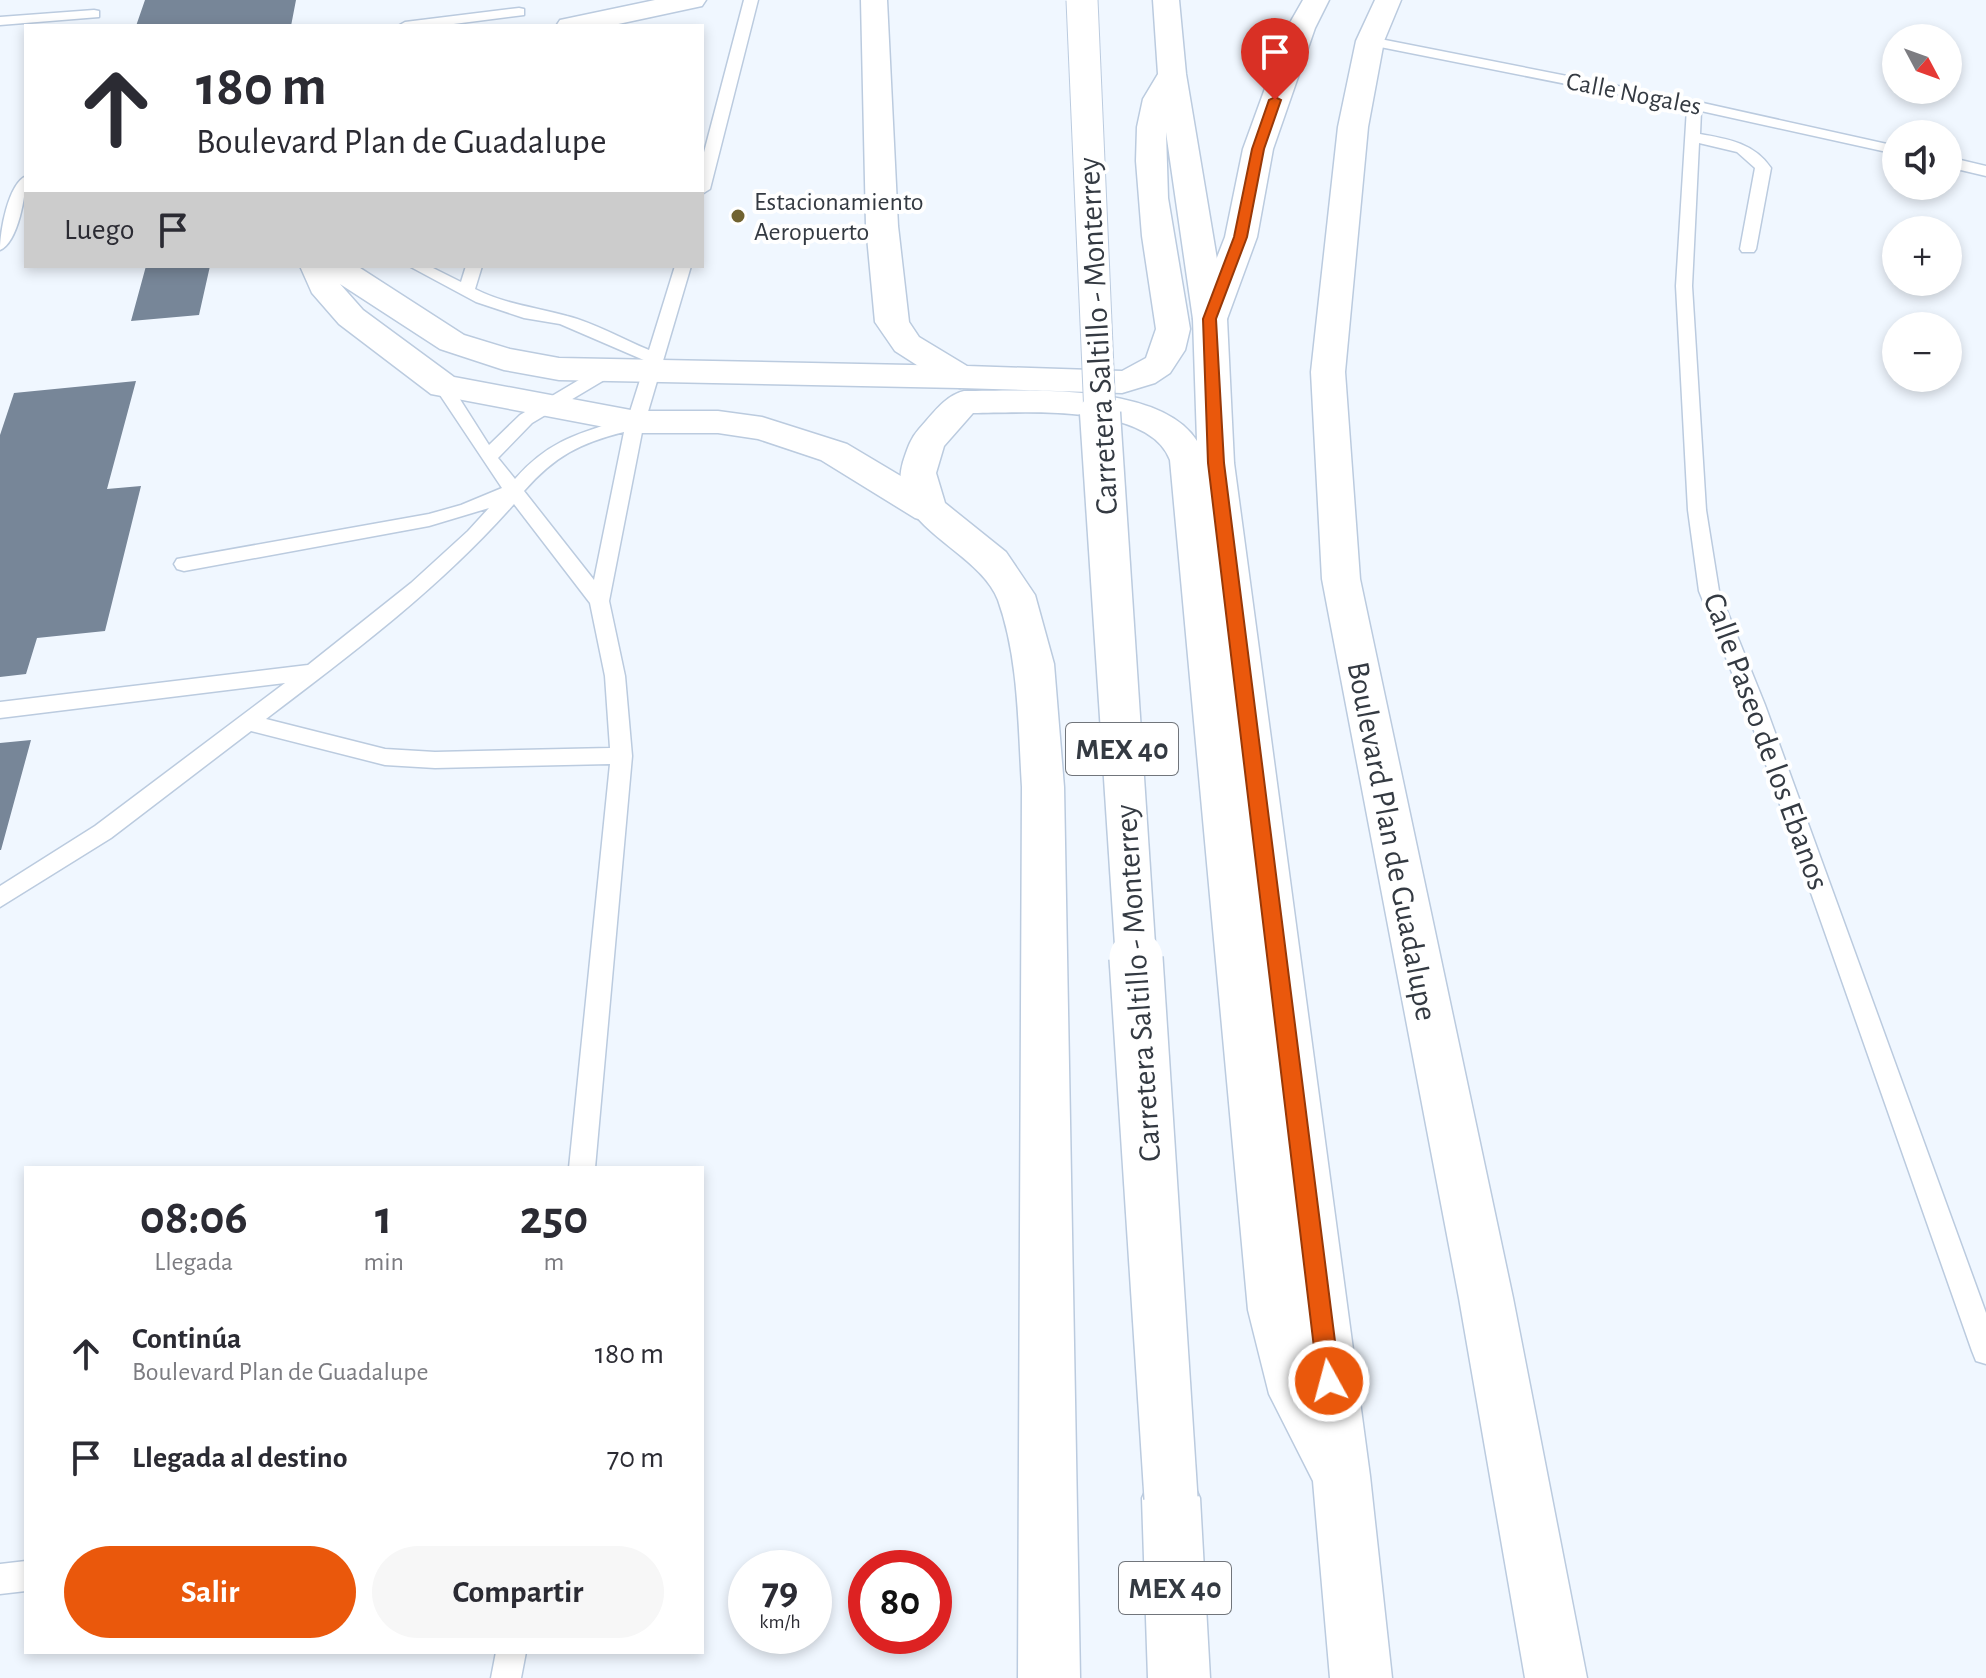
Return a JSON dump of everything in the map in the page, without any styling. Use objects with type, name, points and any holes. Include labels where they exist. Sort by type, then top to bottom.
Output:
[{"type":"main road","points":[[579,24],[693,0]]},
{"type":"main road","points":[[874,0],[882,226],[892,322],[907,344],[962,390],[1130,413],[1172,431],[1182,444],[1188,460],[1275,1310],[1297,1394],[1341,1476]]},
{"type":"main road","name":"Carretera Saltillo - Monterrey","points":[[1082,0],[1100,414],[1171,1498],[1179,1678]]},
{"type":"main road","points":[[1166,0],[1172,74],[1210,319],[1216,463],[1341,1476],[1361,1678]]},
{"type":"main road","points":[[1210,319],[1241,237],[1258,149],[1301,28],[1316,0]]},
{"type":"main road","name":"Boulevard Plan de Guadalupe","points":[[1388,0],[1370,41],[1353,127],[1328,372],[1341,579],[1483,1282],[1556,1678]]},
{"type":"main road","points":[[317,268],[328,293],[351,317],[443,386],[547,405],[646,387],[720,400],[1122,382],[1140,378],[1161,364],[1170,348],[1173,329],[1152,185],[1150,134],[1154,101],[1172,74]]},
{"type":"main road","points":[[338,268],[452,342],[504,359],[559,369],[610,369],[718,422],[773,432],[834,452],[928,509],[992,561],[1016,595],[1034,664],[1043,787],[1049,1678]]},
{"type":"main road","points":[[928,509],[918,473],[921,457],[962,390]]},
{"type":"lane","points":[[704,181],[751,0]]},
{"type":"lane","points":[[0,21],[95,13]]},
{"type":"lane","points":[[423,24],[519,13]]},
{"type":"lane","name":"Calle Nogales","points":[[1370,41],[1694,105],[1882,147]]},
{"type":"lane","name":"Calle Paseo de los Ebanos","points":[[1694,105],[1684,286],[1696,494],[1709,591],[1755,705],[1986,1351]]},
{"type":"lane","points":[[1693,137],[1749,152],[1761,163],[1763,168],[1748,249]]},
{"type":"lane","points":[[1962,165],[1986,171]]},
{"type":"lane","points":[[0,245],[24,186]]},
{"type":"lane","points":[[421,268],[466,292],[507,308],[564,320],[646,387]]},
{"type":"lane","points":[[466,292],[473,268]]},
{"type":"lane","points":[[582,1166],[621,756],[615,676],[599,601],[646,387],[682,268]]},
{"type":"lane","points":[[488,457],[526,419],[610,369]]},
{"type":"lane","points":[[443,386],[488,457],[599,601]]},
{"type":"lane","points":[[0,898],[103,832],[251,723],[429,578],[475,536],[541,461],[646,387]]},
{"type":"lane","points":[[184,564],[429,520],[467,510],[513,491]]},
{"type":"lane","points":[[0,710],[315,671]]},
{"type":"lane","points":[[251,723],[385,757],[435,760],[621,756]]},
{"type":"lane","points":[[0,1579],[24,1576]]},
{"type":"lane","points":[[506,1678],[511,1654]]},
{"type":"building","points":[[145,0],[296,0],[291,24],[137,24]]},
{"type":"building","points":[[145,268],[210,268],[199,315],[131,321]]},
{"type":"building","points":[[136,381],[107,489],[141,486],[105,631],[37,638],[26,674],[0,677],[0,435],[14,393]]},
{"type":"building","points":[[31,740],[1,850],[0,850],[0,743]]},
{"type":"place","name":"Estacionamiento Aeropuerto","points":[[738,216]]},
{"type":"route","points":[[1275,100],[1258,149],[1241,237],[1210,319],[1216,463],[1329,1381]]}]
